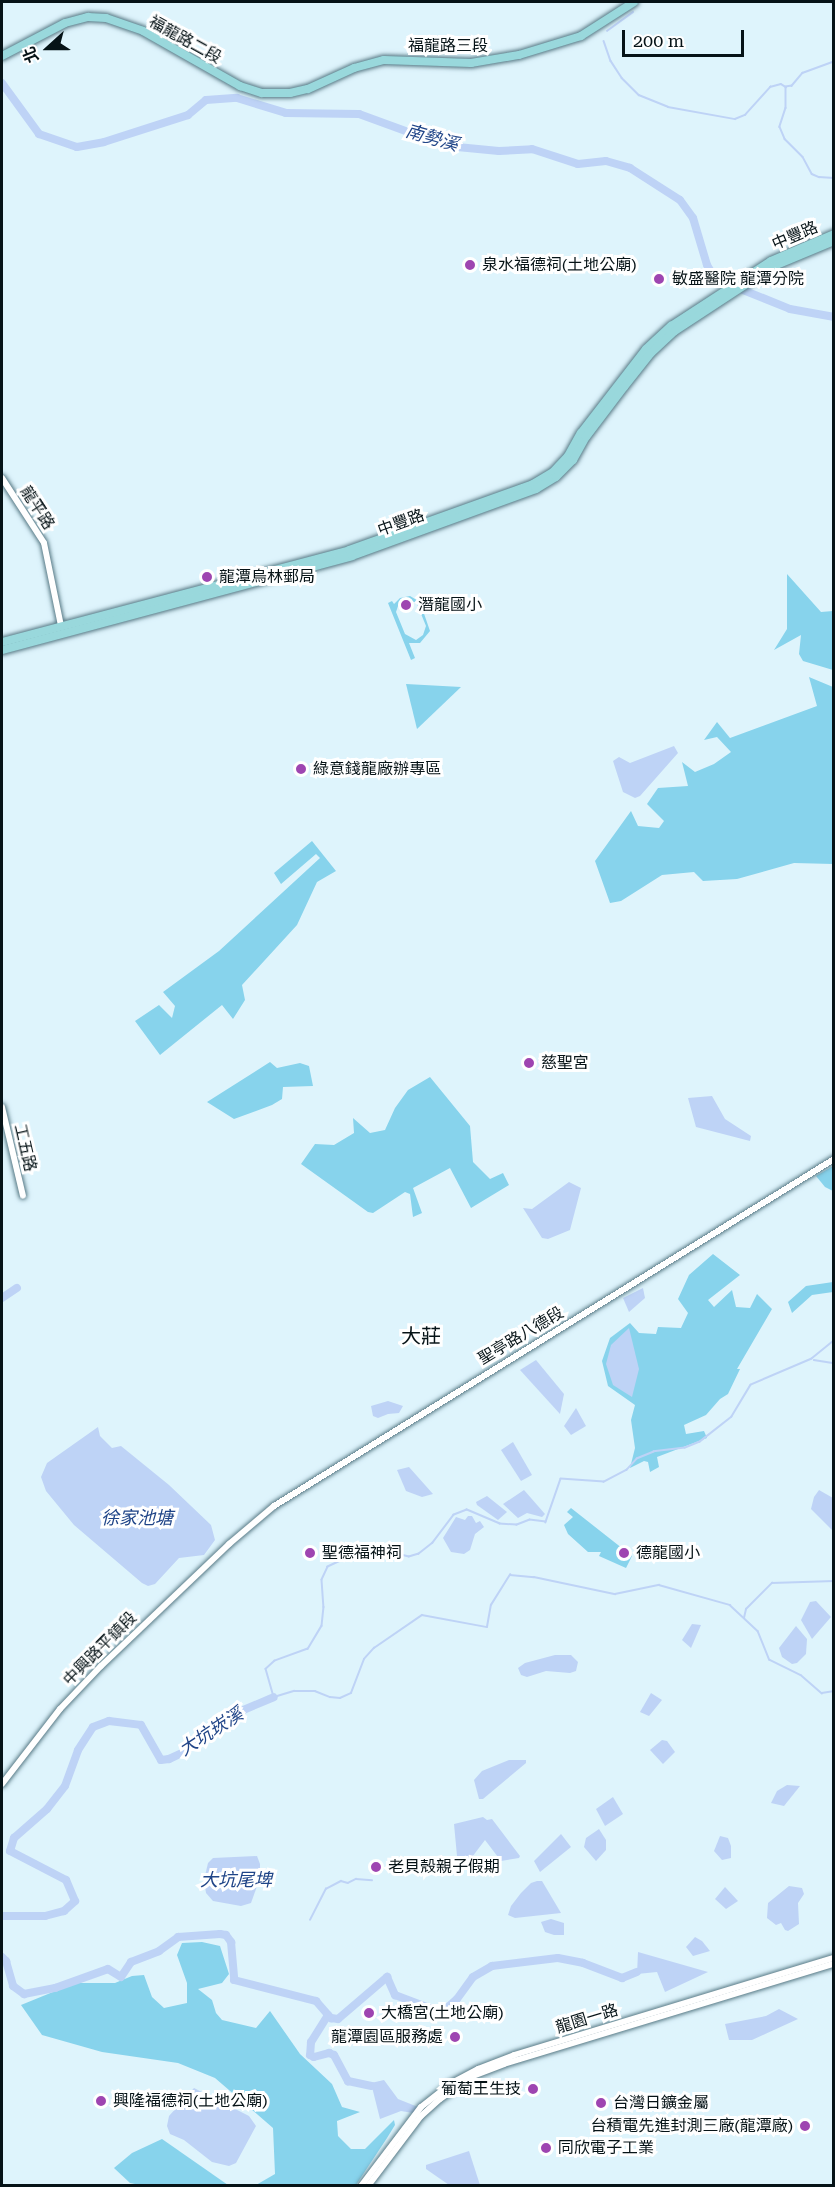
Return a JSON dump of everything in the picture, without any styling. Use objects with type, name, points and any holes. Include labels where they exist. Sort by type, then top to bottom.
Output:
[{"type":"main road","name":"福龍路三段","points":[[290,93],[308,89],[354,68],[384,60],[471,63],[519,55],[581,36],[634,2]]},
{"type":"main road","name":"福龍路二段","points":[[2,56],[65,23],[88,17],[106,18],[145,32],[240,86],[262,93],[290,93]]},
{"type":"main road","name":"中豐路","points":[[740,283],[771,261],[834,234]]},
{"type":"main road","name":"中豐路","points":[[740,283],[834,241]]},
{"type":"main road","points":[[729,290],[740,283]]},
{"type":"main road","name":"中豐路","points":[[2,642],[349,550],[533,484],[552,472],[568,456],[581,433],[646,349],[671,326],[729,290]]},
{"type":"main road","name":"中豐路","points":[[2,650],[352,556],[536,489],[556,477],[573,460],[586,437],[651,353],[675,331],[729,290]]},
{"type":"street","name":"龍平路","points":[[2,478],[44,543],[61,626]]},
{"type":"street","name":"工五路","points":[[2,1107],[23,1196]]},
{"type":"street","name":"聖亭路八德段","points":[[229,1544],[274,1506],[305,1485],[834,1159]]},
{"type":"street","name":"中興路平鎮段","points":[[2,1784],[60,1709],[93,1674],[229,1544]]},
{"type":"street","name":"龍園一路","points":[[384,2160],[421,2108],[442,2090],[478,2069],[514,2055],[834,1958]]},
{"type":"street","name":"龍園一路","points":[[384,2160],[427,2110],[461,2083],[486,2070],[834,1964]]},
{"type":"street","points":[[361,2186],[384,2160]]},
{"type":"street","points":[[368,2186],[384,2160]]},
{"type":"shaded area","points":[[787,574],[821,612],[833,611],[833,670],[803,661],[799,654],[801,635],[774,650],[787,629]]},
{"type":"shaded area","points":[[410,596],[420,602],[430,631],[420,643],[409,643],[415,658],[411,660],[388,603],[392,601],[394,604],[400,598]],"holes":[[[409,599],[417,604],[426,626],[423,635],[416,640],[405,634],[396,612],[399,603]]]},
{"type":"shaded area","points":[[809,677],[833,687],[833,864],[794,863],[737,879],[703,881],[694,872],[662,875],[621,901],[610,903],[595,861],[631,811],[638,826],[659,828],[664,821],[647,804],[658,788],[688,786],[682,762],[695,772],[714,764],[731,752],[717,737],[704,740],[717,722],[730,738],[817,706]]},
{"type":"shaded area","points":[[406,684],[461,687],[417,729]]},
{"type":"shaded area","points":[[312,841],[336,871],[317,882],[297,925],[242,985],[245,1000],[233,1019],[222,1005],[160,1055],[135,1021],[159,1005],[172,1018],[175,1006],[163,992],[219,951],[320,858],[316,854],[281,884],[274,873]]},
{"type":"shaded area","points":[[270,1062],[277,1068],[300,1063],[309,1066],[313,1086],[283,1087],[282,1099],[234,1119],[207,1102]]},
{"type":"shaded area","points":[[430,1077],[470,1126],[473,1162],[490,1179],[503,1173],[509,1185],[471,1208],[450,1168],[413,1188],[422,1213],[413,1217],[410,1194],[405,1192],[373,1213],[368,1212],[301,1164],[315,1144],[334,1145],[354,1133],[353,1118],[370,1133],[385,1130],[395,1108],[408,1090]]},
{"type":"shaded area","points":[[833,1166],[833,1191],[825,1187],[816,1176]]},
{"type":"shaded area","points":[[713,1254],[740,1275],[708,1300],[714,1307],[732,1290],[736,1307],[750,1308],[757,1294],[772,1309],[737,1369],[740,1369],[728,1394],[720,1399],[706,1415],[684,1425],[686,1434],[704,1431],[707,1438],[657,1457],[659,1467],[650,1472],[648,1462],[644,1461],[630,1468],[635,1448],[631,1420],[635,1405],[608,1386],[602,1361],[610,1338],[630,1323],[639,1333],[656,1334],[658,1327],[681,1328],[688,1313],[678,1299],[689,1275]]},
{"type":"shaded area","points":[[833,1282],[833,1292],[812,1295],[792,1313],[788,1302],[806,1286]]},
{"type":"shaded area","points":[[571,1508],[632,1556],[626,1568],[599,1556],[601,1552],[588,1552],[568,1534],[564,1525],[573,1517],[567,1512]]},
{"type":"shaded area","points":[[202,1942],[220,1946],[229,1974],[222,1983],[198,1989],[212,2000],[216,2013],[222,2020],[256,2028],[270,2011],[300,2054],[332,2084],[342,2107],[360,2112],[337,2121],[338,2136],[351,2149],[365,2149],[394,2120],[395,2125],[356,2185],[256,2185],[275,2174],[273,2128],[215,2078],[178,2063],[102,2052],[42,2035],[21,2005],[75,1983],[115,1983],[132,1976],[144,1975],[152,1997],[164,2008],[187,2003],[187,1983],[177,1955],[182,1943]]},
{"type":"shaded area","points":[[162,2139],[228,2185],[140,2185],[130,2183],[114,2168],[132,2153]]},
{"type":"water","points":[[674,746],[678,753],[640,796],[635,798],[623,792],[613,761],[619,757],[630,763]]},
{"type":"water","points":[[712,1096],[725,1119],[751,1136],[750,1141],[696,1127],[688,1098]]},
{"type":"water","points":[[569,1182],[581,1188],[570,1230],[548,1239],[542,1238],[523,1208],[532,1209]]},
{"type":"water","points":[[643,1288],[645,1298],[629,1312],[623,1298]]},
{"type":"water","points":[[629,1328],[639,1369],[632,1397],[613,1385],[606,1364],[611,1345]]},
{"type":"water","points":[[536,1360],[564,1394],[560,1414],[520,1370]]},
{"type":"water","points":[[388,1401],[403,1406],[399,1413],[378,1418],[373,1416],[371,1406]]},
{"type":"water","points":[[576,1408],[586,1426],[571,1435],[564,1426]]},
{"type":"water","name":"徐家池塘","points":[[98,1427],[100,1436],[112,1448],[121,1446],[169,1485],[211,1525],[215,1540],[204,1555],[179,1558],[155,1584],[148,1586],[142,1583],[74,1525],[46,1491],[41,1477],[47,1463]]},
{"type":"water","points":[[513,1442],[532,1475],[521,1481],[501,1450]]},
{"type":"water","points":[[409,1467],[433,1494],[422,1497],[406,1491],[397,1470]]},
{"type":"water","points":[[524,1490],[545,1514],[542,1517],[527,1513],[518,1518],[503,1504]]},
{"type":"water","points":[[819,1490],[833,1498],[833,1531],[811,1509],[814,1497]]},
{"type":"water","points":[[487,1496],[507,1512],[498,1520],[477,1505],[476,1502]]},
{"type":"water","points":[[468,1516],[472,1516],[476,1523],[480,1521],[484,1527],[475,1534],[470,1550],[464,1554],[451,1552],[443,1538],[456,1517],[465,1520]]},
{"type":"water","points":[[816,1601],[831,1617],[812,1639],[801,1620],[810,1602]]},
{"type":"water","points":[[692,1624],[701,1625],[691,1648],[682,1640]]},
{"type":"water","points":[[796,1626],[807,1639],[806,1654],[797,1663],[792,1664],[782,1657],[779,1648]]},
{"type":"water","points":[[555,1655],[571,1655],[578,1662],[576,1671],[570,1673],[546,1671],[527,1677],[521,1675],[518,1668],[525,1663]]},
{"type":"water","points":[[651,1693],[662,1700],[649,1716],[640,1712]]},
{"type":"water","points":[[662,1740],[667,1741],[675,1752],[663,1764],[650,1750]]},
{"type":"water","points":[[509,1760],[526,1760],[526,1763],[483,1799],[479,1799],[474,1780],[482,1771]]},
{"type":"water","points":[[787,1785],[800,1786],[784,1806],[771,1803],[777,1791]]},
{"type":"water","points":[[613,1797],[623,1814],[605,1826],[596,1809]]},
{"type":"water","points":[[483,1817],[487,1820],[492,1819],[520,1856],[519,1858],[501,1861],[485,1840],[466,1865],[462,1864],[457,1856],[454,1824]]},
{"type":"water","points":[[599,1829],[606,1840],[606,1850],[596,1861],[584,1847],[586,1838]]},
{"type":"water","points":[[561,1834],[571,1847],[540,1872],[534,1861]]},
{"type":"water","points":[[720,1836],[728,1838],[731,1858],[722,1860],[714,1851]]},
{"type":"water","name":"大坑尾埤","points":[[257,1856],[260,1864],[260,1878],[251,1903],[241,1906],[213,1901],[206,1893],[204,1880],[208,1863],[213,1858]]},
{"type":"water","points":[[542,1881],[561,1913],[515,1918],[508,1915],[511,1906],[521,1893],[531,1883]]},
{"type":"water","points":[[789,1886],[802,1888],[804,1894],[798,1903],[799,1924],[788,1931],[781,1923],[776,1925],[767,1918],[768,1903]]},
{"type":"water","points":[[725,1887],[738,1901],[726,1909],[715,1899]]},
{"type":"water","points":[[551,1919],[564,1923],[564,1935],[545,1932],[541,1922]]},
{"type":"water","points":[[695,1937],[702,1941],[710,1951],[693,1956],[686,1947]]},
{"type":"water","points":[[638,1952],[708,1972],[665,1992],[657,1972],[637,1974]]},
{"type":"water","points":[[779,2009],[798,2019],[752,2040],[729,2040],[725,2024],[766,2016]]},
{"type":"water","points":[[384,2080],[398,2099],[418,2107],[413,2113],[401,2111],[380,2119],[371,2083]]},
{"type":"water","points":[[194,2088],[249,2116],[256,2126],[236,2163],[229,2166],[212,2162],[184,2140],[170,2134],[167,2126],[169,2116]]},
{"type":"water","points":[[469,2151],[480,2185],[449,2185],[426,2169],[426,2165]]},
{"type":"waterway","points":[[607,31],[633,12]]},
{"type":"waterway","points":[[604,41],[611,61],[622,78],[639,95],[668,107],[735,119],[745,115],[770,87],[781,84],[786,87]]},
{"type":"waterway","points":[[834,62],[803,73],[792,86],[786,87],[786,108],[780,127],[785,139],[803,157],[812,174],[834,178]]},
{"type":"waterway","name":"南勢溪","points":[[2,83],[39,134],[77,147],[104,142],[188,115],[206,100],[237,98],[286,113],[359,114],[447,146],[499,151],[532,149],[578,164],[606,161],[630,168],[680,200],[693,218],[707,265],[713,275],[723,282],[790,309],[834,317]]},
{"type":"waterway","points":[[2,1298],[17,1288]]},
{"type":"waterway","points":[[834,1341],[812,1359],[751,1385],[732,1417],[700,1442],[685,1448],[654,1452],[637,1459],[627,1470],[604,1482],[561,1479],[546,1522],[530,1520],[517,1525],[500,1524],[467,1510],[454,1515],[433,1543],[419,1554],[409,1557],[389,1552],[345,1559],[328,1567],[322,1580],[324,1607],[322,1626],[308,1649],[275,1661],[266,1669],[274,1697],[294,1691],[315,1691],[340,1698],[351,1693],[364,1659],[374,1648],[422,1615],[487,1627],[491,1605],[510,1575],[534,1577],[615,1594],[659,1585],[730,1605],[758,1631],[770,1660],[801,1675],[822,1693],[834,1691]]},
{"type":"waterway","points":[[814,1360],[834,1363]]},
{"type":"waterway","points":[[744,1618],[746,1609],[772,1583],[834,1581]]},
{"type":"waterway","name":"大坑崁溪","points":[[2,1916],[45,1916],[64,1911],[75,1901],[66,1880],[10,1851],[14,1838],[47,1809],[65,1786],[78,1750],[93,1727],[109,1721],[141,1725],[161,1760],[169,1759],[184,1752],[234,1714],[274,1697]]},
{"type":"waterway","points":[[310,1920],[326,1889],[341,1881],[348,1883],[356,1879],[372,1880]]},
{"type":"waterway","points":[[2,1957],[6,1961],[13,1986],[24,1994],[55,1988],[108,1969],[121,1977],[131,1962],[159,1951],[178,1937],[226,1935],[231,1942],[234,1980],[316,2001],[331,2018],[338,2019],[387,1977],[395,1995],[435,2010],[447,2008],[457,1999],[473,1977],[492,1966],[558,1958],[583,1963],[622,1978],[637,1972]]},
{"type":"waterway","name":"大坑崁溪","points":[[328,2015],[311,2042],[310,2055],[314,2057],[329,2053],[334,2055],[348,2081],[371,2086]]},
{"type":"place","name":"泉水福德祠(土地公廟)","points":[[470,265]]},
{"type":"place","name":"敏盛醫院 龍潭分院","points":[[659,279]]},
{"type":"place","name":"龍潭烏林郵局","points":[[207,577]]},
{"type":"place","name":"潛龍國小","points":[[406,605]]},
{"type":"place","name":"綠意錢龍廠辦專區","points":[[301,769]]},
{"type":"place","name":"慈聖宮","points":[[529,1063]]},
{"type":"place","name":"聖德福神祠","points":[[310,1553]]},
{"type":"place","name":"德龍國小","points":[[624,1553]]},
{"type":"place","name":"老貝殼親子假期","points":[[376,1867]]},
{"type":"place","name":"大橋宮(土地公廟)","points":[[369,2013]]},
{"type":"place","name":"龍潭園區服務處","points":[[455,2037]]},
{"type":"place","name":"葡萄王生技","points":[[533,2089]]},
{"type":"place","name":"興隆福德祠(土地公廟)","points":[[101,2101]]},
{"type":"place","name":"台灣日鑛金屬","points":[[601,2103]]},
{"type":"place","name":"台積電先進封測三廠(龍潭廠)","points":[[805,2126]]},
{"type":"place","name":"同欣電子工業","points":[[546,2148]]},
{"type":"district","name":"大莊","points":[[421,1336]]}]
